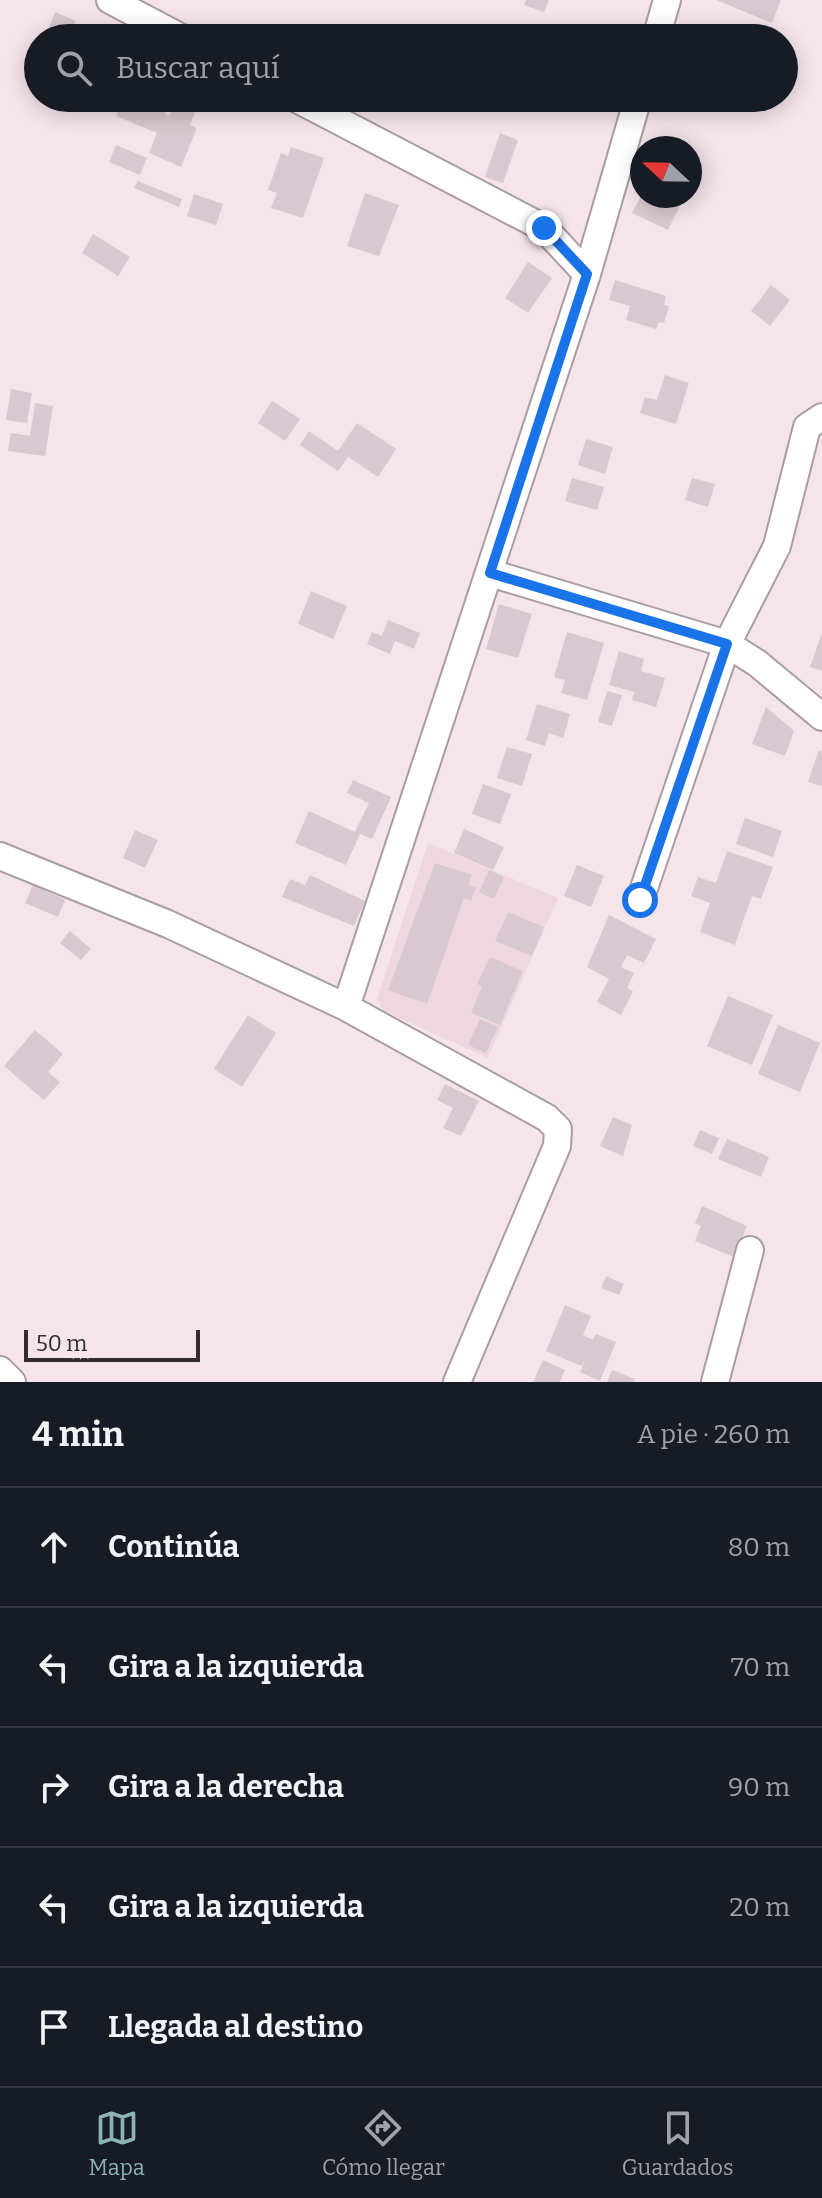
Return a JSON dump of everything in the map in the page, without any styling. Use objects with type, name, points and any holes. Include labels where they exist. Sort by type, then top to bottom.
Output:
[{"type":"street","points":[[110,0],[155,24]]},
{"type":"street","points":[[660,24],[667,0]]},
{"type":"street","points":[[322,112],[544,228],[587,274]]},
{"type":"street","points":[[346,1007],[587,274],[634,112]]},
{"type":"street","points":[[640,900],[727,644],[777,546],[807,427],[822,417]]},
{"type":"street","points":[[490,573],[727,644],[757,663],[822,717]]},
{"type":"street","points":[[0,856],[168,924],[346,1007],[547,1118],[558,1129],[557,1146],[457,1382]]},
{"type":"street","points":[[715,1382],[750,1250]]},
{"type":"street","points":[[0,1370],[12,1382]]},
{"type":"shaded area","points":[[428,843],[558,898],[488,1058],[384,1011],[377,999]]},
{"type":"building","points":[[526,0],[549,0],[544,12],[524,5]]},
{"type":"building","points":[[716,0],[781,0],[772,23]]},
{"type":"building","points":[[55,12],[76,21],[75,24],[50,24]]},
{"type":"building","points":[[118,112],[166,112],[169,116],[171,112],[195,113],[190,125],[197,128],[181,167],[149,153],[157,133],[116,116]]},
{"type":"building","points":[[500,133],[518,140],[503,183],[485,177]]},
{"type":"building","points":[[116,145],[147,158],[140,175],[109,162]]},
{"type":"building","points":[[291,147],[324,158],[303,218],[271,208],[277,193],[268,190],[281,153],[288,156]]},
{"type":"building","points":[[138,181],[182,199],[179,207],[134,188]]},
{"type":"building","points":[[365,193],[399,205],[379,256],[347,246]]},
{"type":"building","points":[[194,194],[223,204],[216,225],[187,216]]},
{"type":"building","points":[[635,208],[679,208],[668,230],[632,213]]},
{"type":"building","points":[[93,234],[130,257],[118,276],[82,253]]},
{"type":"building","points":[[528,262],[552,278],[528,313],[505,298]]},
{"type":"building","points":[[615,280],[666,296],[664,305],[669,306],[664,323],[659,322],[656,329],[626,320],[630,306],[609,300]]},
{"type":"building","points":[[771,285],[790,300],[770,326],[751,311]]},
{"type":"building","points":[[665,375],[689,383],[676,424],[640,413],[645,397],[657,400]]},
{"type":"building","points":[[11,389],[32,393],[27,423],[6,420]]},
{"type":"building","points":[[272,401],[300,419],[285,441],[258,423]]},
{"type":"building","points":[[35,403],[53,406],[45,456],[8,451],[11,433],[30,436]]},
{"type":"building","points":[[357,423],[396,449],[378,477],[348,457],[338,471],[300,445],[309,431],[338,451]]},
{"type":"building","points":[[586,439],[613,447],[605,474],[578,465]]},
{"type":"building","points":[[572,478],[604,487],[597,510],[565,501]]},
{"type":"building","points":[[692,478],[715,484],[708,507],[685,500]]},
{"type":"building","points":[[311,591],[347,606],[333,639],[298,624]]},
{"type":"building","points":[[499,604],[532,614],[518,658],[486,649]]},
{"type":"building","points":[[388,620],[420,633],[414,649],[395,641],[390,654],[367,644],[372,632],[382,636]]},
{"type":"building","points":[[567,632],[604,643],[587,700],[561,693],[565,680],[554,677]]},
{"type":"building","points":[[822,633],[822,671],[810,667]]},
{"type":"building","points":[[619,651],[644,659],[641,671],[665,678],[656,707],[632,700],[634,692],[609,685]]},
{"type":"building","points":[[607,691],[622,695],[612,726],[598,722]]},
{"type":"building","points":[[537,704],[570,714],[563,738],[549,733],[545,746],[526,740]]},
{"type":"building","points":[[766,707],[794,731],[785,756],[752,744]]},
{"type":"building","points":[[507,747],[532,754],[522,786],[497,778]]},
{"type":"building","points":[[819,750],[822,752],[822,786],[808,782]]},
{"type":"building","points":[[353,780],[391,797],[372,839],[360,834],[346,865],[295,843],[309,811],[355,832],[369,803],[347,793]]},
{"type":"building","points":[[483,784],[511,794],[500,824],[472,814]]},
{"type":"building","points":[[745,818],[782,831],[773,857],[736,844]]},
{"type":"building","points":[[464,829],[504,847],[493,870],[454,853]]},
{"type":"building","points":[[135,830],[158,840],[145,868],[123,858]]},
{"type":"building","points":[[727,851],[773,867],[761,899],[752,896],[735,945],[700,932],[710,903],[691,896],[698,877],[716,883]]},
{"type":"building","points":[[435,863],[472,875],[468,885],[476,888],[471,901],[464,898],[427,1004],[388,990]]},
{"type":"building","points":[[577,865],[604,876],[591,907],[564,896]]},
{"type":"building","points":[[489,870],[504,877],[494,899],[479,892]]},
{"type":"building","points":[[310,875],[365,901],[354,926],[282,897],[290,879],[305,885]]},
{"type":"building","points":[[33,885],[65,900],[58,917],[25,903]]},
{"type":"building","points":[[508,912],[544,927],[532,956],[495,941]]},
{"type":"building","points":[[609,915],[656,939],[644,963],[627,955],[621,967],[634,973],[627,988],[633,991],[621,1015],[597,1002],[609,979],[587,967]]},
{"type":"building","points":[[70,931],[91,949],[81,960],[60,943]]},
{"type":"building","points":[[490,957],[523,971],[500,1025],[471,1013],[482,986],[477,984]]},
{"type":"building","points":[[728,996],[773,1015],[752,1065],[707,1046]]},
{"type":"building","points":[[248,1015],[276,1033],[242,1087],[214,1069]]},
{"type":"building","points":[[480,1019],[498,1027],[486,1053],[468,1045]]},
{"type":"building","points":[[778,1025],[820,1043],[800,1092],[758,1074]]},
{"type":"building","points":[[35,1030],[63,1054],[48,1072],[60,1082],[44,1100],[4,1066]]},
{"type":"building","points":[[445,1084],[479,1101],[461,1136],[443,1128],[453,1108],[437,1100]]},
{"type":"building","points":[[613,1117],[632,1125],[623,1156],[600,1146]]},
{"type":"building","points":[[700,1130],[719,1138],[712,1154],[693,1146]]},
{"type":"building","points":[[727,1139],[769,1157],[761,1177],[718,1159]]},
{"type":"building","points":[[702,1206],[747,1226],[734,1257],[695,1241],[701,1226],[695,1223]]},
{"type":"building","points":[[606,1276],[624,1284],[619,1295],[601,1288]]},
{"type":"building","points":[[565,1305],[591,1316],[583,1335],[593,1340],[596,1334],[616,1342],[600,1381],[580,1372],[586,1357],[581,1366],[546,1351]]},
{"type":"building","points":[[543,1360],[565,1370],[560,1382],[533,1382]]},
{"type":"building","points":[[612,1370],[635,1379],[634,1382],[607,1382]]},
{"type":"route","points":[[544,228],[587,274],[490,573],[672,625],[727,644],[640,900]]}]
